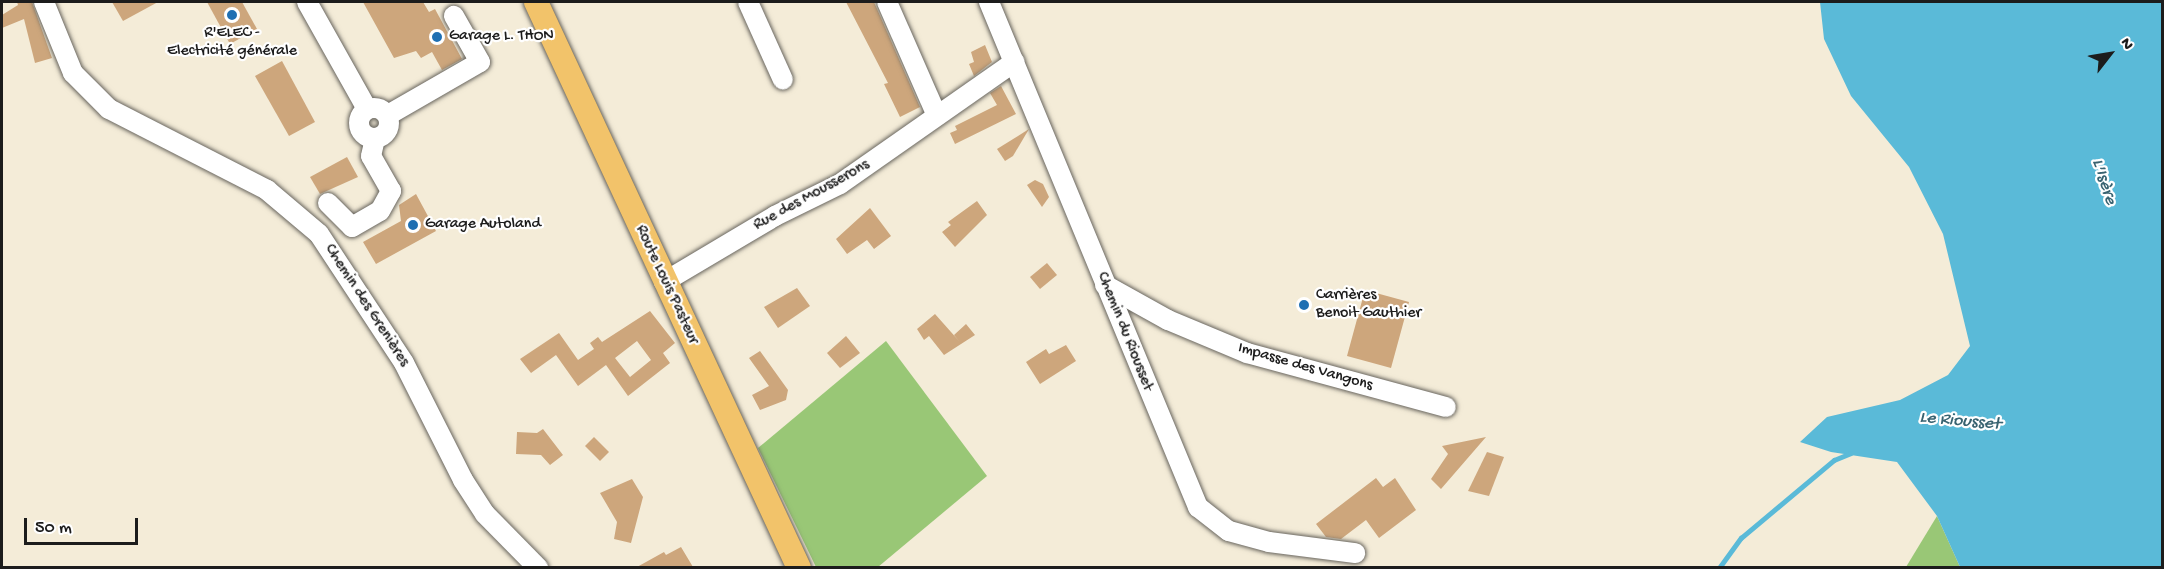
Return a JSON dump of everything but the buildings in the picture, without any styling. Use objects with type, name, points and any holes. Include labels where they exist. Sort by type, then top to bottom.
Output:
[{"type":"main road","name":"Route Louis Pasteur","points":[[536,2],[664,282],[799,567]]},
{"type":"street","name":"Chemin des Grenières","points":[[44,2],[73,73],[109,109],[267,190],[319,234],[404,363],[463,480],[484,514],[538,567]]},
{"type":"street","points":[[748,2],[783,81]]},
{"type":"street","points":[[887,2],[937,116]]},
{"type":"street","name":"Chemin du Riousset","points":[[988,2],[1198,507],[1229,531],[1269,542],[1354,553]]},
{"type":"street","points":[[315,4],[367,109]]},
{"type":"street","points":[[388,115],[480,62],[454,16]]},
{"type":"street","name":"Rue des Mousserons","points":[[664,282],[775,216],[840,184],[1014,62]]},
{"type":"street","points":[[328,203],[352,227],[380,210],[391,191],[371,156],[375,138],[388,130],[388,115],[382,109],[367,109],[360,116],[359,127],[365,135],[375,138]]},
{"type":"street","name":"Impasse des Vangons","points":[[1105,285],[1168,320],[1247,353],[1446,407]]},
{"type":"green space","points":[[886,341],[987,476],[878,567],[816,567],[758,448]]},
{"type":"green space","points":[[1937,516],[1960,567],[1906,567]]},
{"type":"water","name":"L'Isère","points":[[1820,2],[2162,2],[2162,567],[1960,567],[1937,516],[1897,462],[1831,452],[1800,442],[1827,417],[1900,400],[1948,375],[1970,346],[1943,234],[1909,167],[1851,96],[1824,39]]},
{"type":"waterway","name":"Le Riousset","points":[[1719,568],[1741,538],[1834,460],[1851,453]]},
{"type":"place","name":"R'ELEC - Electricité générale","points":[[232,15]]},
{"type":"place","name":"Garage L. THON","points":[[437,37]]},
{"type":"place","name":"Garage Autoland","points":[[413,225]]},
{"type":"place","name":"Carrières Benoit Gauthier","points":[[1304,305]]}]
